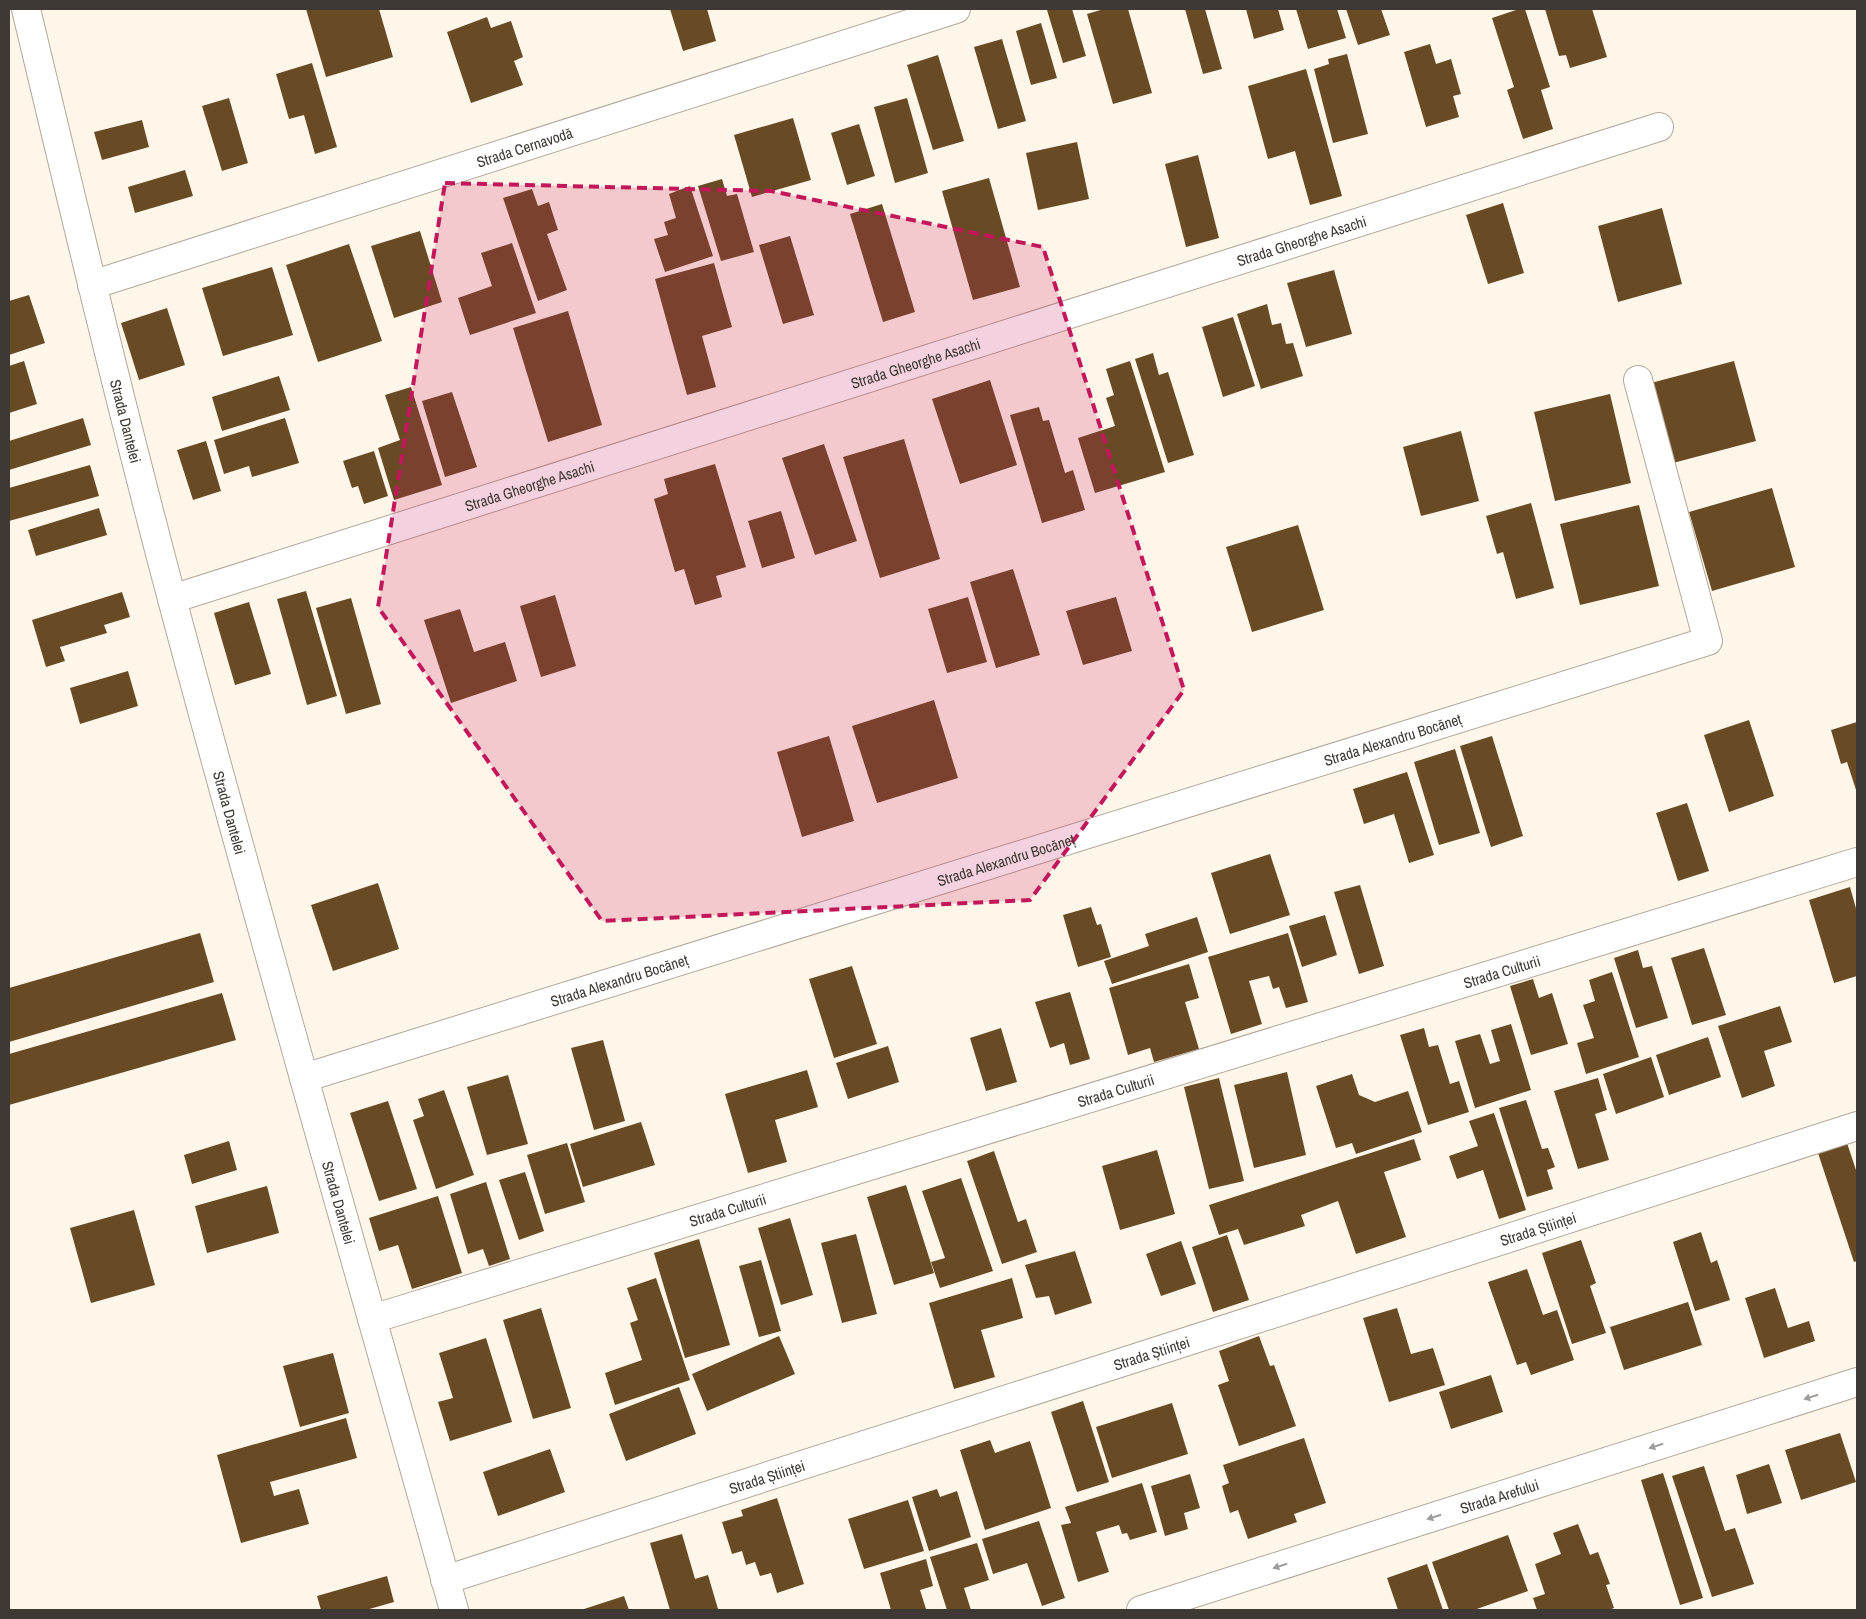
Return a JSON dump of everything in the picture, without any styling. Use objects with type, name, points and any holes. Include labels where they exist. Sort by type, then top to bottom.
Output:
[{"type":"street","name":"Strada Dantelei","points":[[26,9],[92,285],[172,599],[304,1078],[454,1610]]},
{"type":"street","name":"Strada Cernavodă","points":[[92,285],[956,9]]},
{"type":"street","name":"Strada Gheorghe Asachi","points":[[172,599],[1659,127]]},
{"type":"street","name":"Strada Alexandru Bocăneț","points":[[304,1078],[1708,641],[1638,380]]},
{"type":"street","name":"Strada Culturii","points":[[372,1319],[1857,862]]},
{"type":"street","name":"Strada Științei","points":[[445,1580],[1857,1126]]},
{"type":"street","name":"Strada Arefului","points":[[1141,1610],[1857,1382]]},
{"type":"highlighted area","points":[[445,183],[771,191],[1043,247],[1184,690],[1030,900],[602,921],[378,607]]},
{"type":"building","points":[[306,9],[379,9],[393,57],[326,77]]},
{"type":"building","points":[[670,9],[707,9],[716,41],[683,51]]},
{"type":"building","points":[[1072,9],[1086,56],[1063,63],[1047,10]]},
{"type":"building","points":[[1104,9],[1128,9],[1152,93],[1113,104],[1087,14]]},
{"type":"building","points":[[1185,9],[1205,9],[1222,69],[1203,74]]},
{"type":"building","points":[[1246,9],[1278,9],[1284,30],[1254,39]]},
{"type":"building","points":[[1296,9],[1337,9],[1346,38],[1308,49]]},
{"type":"building","points":[[1346,9],[1381,9],[1390,35],[1358,45]]},
{"type":"building","points":[[1519,9],[1525,9],[1550,87],[1541,90],[1553,129],[1523,139],[1507,90],[1514,87],[1492,18]]},
{"type":"building","points":[[1545,9],[1592,9],[1607,57],[1570,68],[1566,55],[1559,56]]},
{"type":"building","points":[[487,17],[491,28],[511,21],[523,57],[514,61],[523,85],[471,103],[447,32]]},
{"type":"building","points":[[1041,23],[1057,78],[1031,85],[1016,31]]},
{"type":"building","points":[[1002,39],[1026,121],[998,129],[974,47]]},
{"type":"building","points":[[1430,44],[1436,64],[1451,59],[1461,94],[1453,96],[1459,117],[1426,127],[1404,52]]},
{"type":"building","points":[[1347,54],[1368,134],[1333,143],[1314,69],[1329,64],[1328,59]]},
{"type":"building","points":[[938,55],[964,141],[933,150],[907,65]]},
{"type":"building","points":[[312,63],[337,147],[315,154],[304,115],[289,119],[276,74]]},
{"type":"building","points":[[1306,69],[1342,196],[1310,205],[1295,151],[1268,159],[1248,86]]},
{"type":"building","points":[[229,98],[248,163],[222,171],[202,106]]},
{"type":"building","points":[[907,98],[928,173],[895,183],[874,107]]},
{"type":"building","points":[[793,118],[811,180],[752,197],[734,135]]},
{"type":"building","points":[[142,120],[149,147],[102,160],[94,132]]},
{"type":"building","points":[[859,124],[875,176],[847,185],[831,133]]},
{"type":"building","points":[[1077,142],[1089,199],[1038,210],[1026,153]]},
{"type":"building","points":[[1198,155],[1219,238],[1186,247],[1165,164]]},
{"type":"building","points":[[185,170],[193,196],[135,213],[128,187]]},
{"type":"building","points":[[989,178],[1020,287],[973,300],[942,191]]},
{"type":"building","points":[[722,179],[727,196],[737,194],[754,252],[721,261],[698,186]]},
{"type":"building","points":[[690,186],[713,256],[665,272],[654,239],[668,235],[664,222],[676,218],[669,194]]},
{"type":"building","points":[[532,189],[538,206],[549,202],[558,230],[547,234],[567,290],[538,301],[503,198]]},
{"type":"building","points":[[1503,203],[1524,273],[1488,284],[1466,215]]},
{"type":"building","points":[[882,204],[915,312],[883,322],[850,214]]},
{"type":"building","points":[[1662,208],[1682,284],[1618,302],[1598,226]]},
{"type":"building","points":[[420,231],[442,302],[394,318],[371,246]]},
{"type":"building","points":[[790,236],[814,315],[783,324],[759,245]]},
{"type":"building","points":[[512,243],[536,313],[470,335],[458,298],[492,286],[481,253]]},
{"type":"building","points":[[349,244],[382,341],[318,362],[286,265]]},
{"type":"building","points":[[714,263],[732,327],[702,336],[716,387],[687,395],[655,279]]},
{"type":"building","points":[[272,267],[293,335],[223,356],[202,288]]},
{"type":"building","points":[[1334,270],[1352,334],[1306,347],[1287,283]]},
{"type":"building","points":[[29,295],[45,343],[9,355],[9,301]]},
{"type":"building","points":[[1267,304],[1272,325],[1281,323],[1286,344],[1293,343],[1303,376],[1261,389],[1237,314]]},
{"type":"building","points":[[167,308],[185,365],[139,380],[121,323]]},
{"type":"building","points":[[568,311],[602,425],[548,442],[513,328]]},
{"type":"building","points":[[1233,317],[1255,386],[1223,397],[1202,327]]},
{"type":"building","points":[[1153,353],[1159,375],[1168,372],[1194,455],[1168,463],[1135,359]]},
{"type":"building","points":[[24,361],[37,404],[9,413],[9,366]]},
{"type":"building","points":[[1130,361],[1165,472],[1095,493],[1078,438],[1115,426],[1106,398],[1114,395],[1106,369]]},
{"type":"building","points":[[1734,361],[1756,441],[1673,463],[1651,383]]},
{"type":"building","points":[[279,376],[290,410],[222,431],[212,397]]},
{"type":"building","points":[[990,380],[1017,465],[960,484],[932,399]]},
{"type":"building","points":[[411,387],[442,485],[394,500],[378,448],[400,440],[385,395]]},
{"type":"building","points":[[452,392],[477,467],[445,477],[422,401]]},
{"type":"building","points":[[1610,394],[1631,483],[1555,501],[1534,412]]},
{"type":"building","points":[[1039,407],[1043,421],[1049,420],[1065,473],[1073,470],[1085,510],[1042,523],[1010,415]]},
{"type":"building","points":[[83,418],[91,445],[9,470],[9,441]]},
{"type":"building","points":[[285,418],[299,463],[252,477],[249,466],[224,474],[214,440]]},
{"type":"building","points":[[1461,431],[1479,501],[1421,516],[1403,447]]},
{"type":"building","points":[[904,439],[940,559],[880,578],[843,457]]},
{"type":"building","points":[[206,441],[221,491],[193,500],[177,450]]},
{"type":"building","points":[[824,444],[857,541],[815,555],[782,458]]},
{"type":"building","points":[[374,451],[388,496],[364,504],[358,486],[352,488],[343,461]]},
{"type":"building","points":[[715,464],[746,567],[716,576],[722,597],[695,605],[684,569],[675,572],[654,499],[668,494],[664,479]]},
{"type":"building","points":[[90,465],[99,496],[9,521],[9,488]]},
{"type":"building","points":[[1772,488],[1795,567],[1712,591],[1689,512]]},
{"type":"building","points":[[1531,503],[1554,588],[1516,599],[1503,552],[1497,554],[1486,516]]},
{"type":"building","points":[[1639,505],[1659,586],[1580,605],[1560,524]]},
{"type":"building","points":[[99,508],[107,535],[36,556],[28,530]]},
{"type":"building","points":[[781,511],[795,558],[762,568],[748,521]]},
{"type":"building","points":[[1298,525],[1324,610],[1252,632],[1226,547]]},
{"type":"building","points":[[1013,569],[1040,655],[996,668],[970,582]]},
{"type":"building","points":[[306,591],[337,696],[307,705],[277,599]]},
{"type":"building","points":[[122,592],[130,617],[104,625],[107,633],[60,647],[65,661],[46,667],[32,620]]},
{"type":"building","points":[[555,595],[576,666],[541,677],[520,606]]},
{"type":"building","points":[[968,597],[987,662],[947,673],[928,609]]},
{"type":"building","points":[[1116,597],[1132,651],[1083,665],[1066,611]]},
{"type":"building","points":[[351,598],[381,704],[346,714],[316,608]]},
{"type":"building","points":[[249,602],[271,674],[235,685],[214,613]]},
{"type":"building","points":[[460,609],[474,652],[505,642],[517,681],[451,703],[424,620]]},
{"type":"building","points":[[128,671],[138,706],[80,724],[70,688]]},
{"type":"building","points":[[934,700],[958,778],[877,803],[852,726]]},
{"type":"building","points":[[1749,720],[1774,796],[1729,812],[1704,735]]},
{"type":"building","points":[[1857,722],[1857,793],[1847,762],[1841,764],[1831,730]]},
{"type":"building","points":[[829,736],[854,821],[802,837],[777,752]]},
{"type":"building","points":[[1492,736],[1523,836],[1491,847],[1460,746]]},
{"type":"building","points":[[1455,749],[1480,833],[1439,845],[1414,762]]},
{"type":"building","points":[[1407,772],[1434,855],[1409,863],[1394,814],[1364,824],[1353,789]]},
{"type":"building","points":[[1687,803],[1709,871],[1678,881],[1656,813]]},
{"type":"building","points":[[1270,854],[1290,915],[1230,934],[1211,873]]},
{"type":"building","points":[[378,883],[399,949],[333,971],[311,905]]},
{"type":"building","points":[[1360,885],[1384,966],[1359,974],[1334,892]]},
{"type":"building","points":[[1850,887],[1857,912],[1857,976],[1834,983],[1809,900]]},
{"type":"building","points":[[1091,907],[1097,925],[1101,924],[1111,957],[1078,967],[1063,915]]},
{"type":"building","points":[[1325,915],[1337,955],[1302,967],[1289,926]]},
{"type":"building","points":[[1197,917],[1208,952],[1112,984],[1104,961],[1149,946],[1145,934]]},
{"type":"building","points":[[200,933],[214,982],[9,1042],[9,988]]},
{"type":"building","points":[[1288,933],[1308,1002],[1286,1008],[1279,987],[1273,989],[1269,976],[1249,981],[1262,1024],[1231,1034],[1208,957]]},
{"type":"building","points":[[1704,948],[1726,1015],[1692,1025],[1671,958]]},
{"type":"building","points":[[1638,950],[1643,968],[1652,966],[1668,1018],[1636,1028],[1614,958]]},
{"type":"building","points":[[1189,964],[1199,998],[1185,1002],[1199,1049],[1154,1062],[1150,1048],[1128,1055],[1109,988]]},
{"type":"building","points":[[852,966],[877,1044],[834,1058],[809,979]]},
{"type":"building","points":[[1612,972],[1639,1057],[1586,1074],[1577,1043],[1594,1038],[1583,1005],[1595,1001],[1589,980]]},
{"type":"building","points":[[1533,979],[1539,998],[1552,993],[1568,1044],[1531,1055],[1510,986]]},
{"type":"building","points":[[1070,992],[1090,1059],[1070,1065],[1064,1043],[1050,1048],[1035,1002]]},
{"type":"building","points":[[222,993],[236,1040],[9,1105],[9,1054]]},
{"type":"building","points":[[1780,1006],[1792,1042],[1764,1051],[1775,1086],[1742,1098],[1718,1026]]},
{"type":"building","points":[[1511,1024],[1531,1090],[1475,1108],[1455,1041],[1480,1034],[1490,1064],[1500,1061],[1491,1030]]},
{"type":"building","points":[[1001,1028],[1017,1082],[986,1091],[970,1038]]},
{"type":"building","points":[[1424,1028],[1429,1047],[1438,1045],[1450,1084],[1459,1081],[1469,1112],[1428,1125],[1400,1035]]},
{"type":"building","points":[[1708,1037],[1721,1077],[1669,1095],[1656,1055]]},
{"type":"building","points":[[603,1040],[625,1121],[594,1130],[571,1048]]},
{"type":"building","points":[[888,1046],[899,1082],[848,1099],[836,1063]]},
{"type":"building","points":[[1651,1057],[1664,1097],[1616,1114],[1603,1074]]},
{"type":"building","points":[[807,1070],[818,1107],[775,1120],[787,1162],[748,1173],[725,1094]]},
{"type":"building","points":[[1287,1072],[1306,1155],[1254,1168],[1234,1085]]},
{"type":"building","points":[[1352,1074],[1359,1095],[1375,1102],[1408,1091],[1422,1132],[1356,1154],[1352,1143],[1336,1148],[1316,1086]]},
{"type":"building","points":[[508,1075],[528,1144],[487,1155],[467,1087]]},
{"type":"building","points":[[1219,1078],[1244,1181],[1209,1189],[1184,1087]]},
{"type":"building","points":[[1598,1078],[1607,1110],[1595,1114],[1609,1160],[1578,1169],[1554,1091]]},
{"type":"building","points":[[444,1090],[474,1175],[436,1189],[413,1120],[424,1116],[418,1099]]},
{"type":"building","points":[[1526,1100],[1542,1149],[1548,1148],[1555,1167],[1547,1170],[1553,1189],[1527,1197],[1499,1108]]},
{"type":"building","points":[[388,1101],[417,1189],[379,1201],[350,1113]]},
{"type":"building","points":[[1494,1113],[1526,1210],[1499,1219],[1483,1170],[1457,1179],[1449,1156],[1478,1146],[1469,1121]]},
{"type":"building","points":[[641,1122],[655,1165],[583,1187],[570,1144]]},
{"type":"building","points":[[1414,1139],[1421,1160],[1384,1172],[1406,1237],[1356,1254],[1338,1201],[1301,1215],[1305,1226],[1244,1245],[1238,1229],[1219,1235],[1209,1205]]},
{"type":"building","points":[[229,1141],[237,1170],[192,1184],[184,1155]]},
{"type":"building","points":[[567,1143],[585,1202],[545,1214],[527,1155]]},
{"type":"building","points":[[1847,1143],[1857,1173],[1857,1261],[1854,1262],[1818,1153]]},
{"type":"building","points":[[1157,1150],[1175,1214],[1120,1230],[1102,1166]]},
{"type":"building","points":[[994,1151],[1018,1222],[1026,1219],[1037,1252],[1002,1264],[967,1161]]},
{"type":"building","points":[[525,1172],[544,1231],[519,1240],[499,1180]]},
{"type":"building","points":[[961,1178],[993,1271],[940,1288],[931,1262],[945,1258],[922,1191]]},
{"type":"building","points":[[486,1182],[510,1259],[489,1266],[483,1249],[468,1254],[450,1194]]},
{"type":"building","points":[[906,1185],[934,1273],[894,1285],[867,1197]]},
{"type":"building","points":[[267,1186],[279,1233],[207,1253],[195,1206]]},
{"type":"building","points":[[438,1196],[462,1273],[412,1289],[398,1245],[379,1251],[369,1218]]},
{"type":"building","points":[[134,1210],[155,1285],[91,1303],[70,1228]]},
{"type":"building","points":[[790,1218],[813,1295],[781,1305],[758,1228]]},
{"type":"building","points":[[1701,1232],[1711,1263],[1717,1260],[1730,1300],[1695,1311],[1673,1242]]},
{"type":"building","points":[[856,1234],[877,1314],[842,1323],[821,1243]]},
{"type":"building","points":[[1227,1235],[1249,1300],[1213,1312],[1192,1247]]},
{"type":"building","points":[[699,1239],[730,1345],[685,1358],[654,1253]]},
{"type":"building","points":[[1581,1240],[1596,1283],[1590,1286],[1606,1333],[1572,1344],[1542,1253]]},
{"type":"building","points":[[1181,1241],[1196,1284],[1161,1296],[1146,1254]]},
{"type":"building","points":[[1075,1251],[1092,1303],[1055,1315],[1049,1296],[1036,1298],[1025,1265]]},
{"type":"building","points":[[761,1260],[781,1331],[759,1337],[739,1266]]},
{"type":"building","points":[[1527,1269],[1543,1315],[1557,1310],[1574,1360],[1531,1375],[1526,1362],[1517,1365],[1488,1282]]},
{"type":"building","points":[[656,1278],[690,1380],[615,1405],[605,1373],[642,1360],[630,1323],[638,1320],[627,1288]]},
{"type":"building","points":[[1012,1278],[1023,1318],[981,1330],[995,1377],[954,1389],[929,1303]]},
{"type":"building","points":[[1775,1288],[1788,1328],[1809,1321],[1815,1341],[1764,1358],[1745,1298]]},
{"type":"building","points":[[1688,1302],[1702,1345],[1624,1370],[1610,1327]]},
{"type":"building","points":[[541,1308],[571,1408],[533,1419],[503,1320]]},
{"type":"building","points":[[1397,1308],[1411,1354],[1433,1348],[1445,1385],[1389,1402],[1363,1318]]},
{"type":"building","points":[[779,1336],[795,1374],[707,1411],[692,1374]]},
{"type":"building","points":[[1259,1336],[1270,1366],[1274,1365],[1296,1426],[1239,1446],[1218,1385],[1229,1381],[1219,1351]]},
{"type":"building","points":[[486,1338],[512,1422],[450,1441],[438,1402],[453,1398],[439,1353]]},
{"type":"building","points":[[333,1353],[349,1413],[300,1427],[283,1366]]},
{"type":"building","points":[[1491,1375],[1503,1412],[1451,1429],[1439,1392]]},
{"type":"building","points":[[679,1387],[696,1434],[626,1461],[609,1414]]},
{"type":"building","points":[[1083,1401],[1109,1482],[1077,1492],[1051,1412]]},
{"type":"building","points":[[1172,1403],[1188,1454],[1112,1478],[1096,1427]]},
{"type":"building","points":[[346,1418],[357,1458],[270,1482],[274,1496],[299,1489],[309,1524],[241,1543],[217,1455]]},
{"type":"building","points":[[1840,1433],[1856,1482],[1801,1500],[1785,1450]]},
{"type":"building","points":[[1304,1438],[1326,1503],[1294,1514],[1297,1522],[1248,1539],[1238,1510],[1230,1513],[1222,1486],[1229,1483],[1223,1465]]},
{"type":"building","points":[[990,1440],[995,1453],[1030,1441],[1051,1508],[985,1530],[960,1450]]},
{"type":"building","points":[[550,1449],[565,1492],[498,1516],[483,1472]]},
{"type":"building","points":[[1769,1464],[1782,1503],[1747,1514],[1736,1475]]},
{"type":"building","points":[[1704,1466],[1725,1531],[1735,1528],[1754,1584],[1712,1597],[1672,1476]]},
{"type":"building","points":[[1663,1473],[1703,1598],[1680,1605],[1641,1480]]},
{"type":"building","points":[[1190,1474],[1200,1508],[1184,1513],[1188,1529],[1165,1536],[1151,1486]]},
{"type":"building","points":[[1142,1483],[1157,1532],[1130,1540],[1127,1533],[1122,1534],[1119,1525],[1096,1532],[1109,1572],[1078,1582],[1061,1525],[1071,1523],[1065,1507]]},
{"type":"building","points":[[937,1489],[940,1497],[957,1491],[971,1537],[929,1551],[912,1497]]},
{"type":"building","points":[[777,1498],[804,1584],[777,1593],[771,1573],[760,1576],[755,1562],[746,1565],[742,1551],[732,1554],[722,1522],[743,1516],[741,1510]]},
{"type":"building","points":[[908,1500],[924,1551],[864,1569],[848,1519]]},
{"type":"building","points":[[1039,1521],[1065,1598],[1042,1606],[1027,1563],[993,1574],[982,1539]]},
{"type":"building","points":[[1578,1524],[1590,1555],[1598,1552],[1610,1584],[1606,1585],[1614,1608],[1609,1610],[1537,1610],[1533,1598],[1545,1594],[1535,1564],[1561,1554],[1553,1533]]},
{"type":"building","points":[[682,1534],[695,1579],[708,1575],[718,1609],[670,1610],[650,1543]]},
{"type":"building","points":[[1508,1535],[1528,1591],[1474,1610],[1449,1610],[1432,1562]]},
{"type":"building","points":[[977,1543],[989,1580],[964,1588],[971,1610],[947,1610],[930,1557]]},
{"type":"building","points":[[926,1559],[933,1586],[920,1590],[926,1609],[891,1610],[880,1573]]},
{"type":"building","points":[[1427,1564],[1443,1610],[1398,1610],[1387,1578]]},
{"type":"building","points":[[387,1576],[394,1602],[366,1610],[321,1610],[317,1596]]},
{"type":"building","points":[[624,1596],[629,1610],[581,1610]]}]
